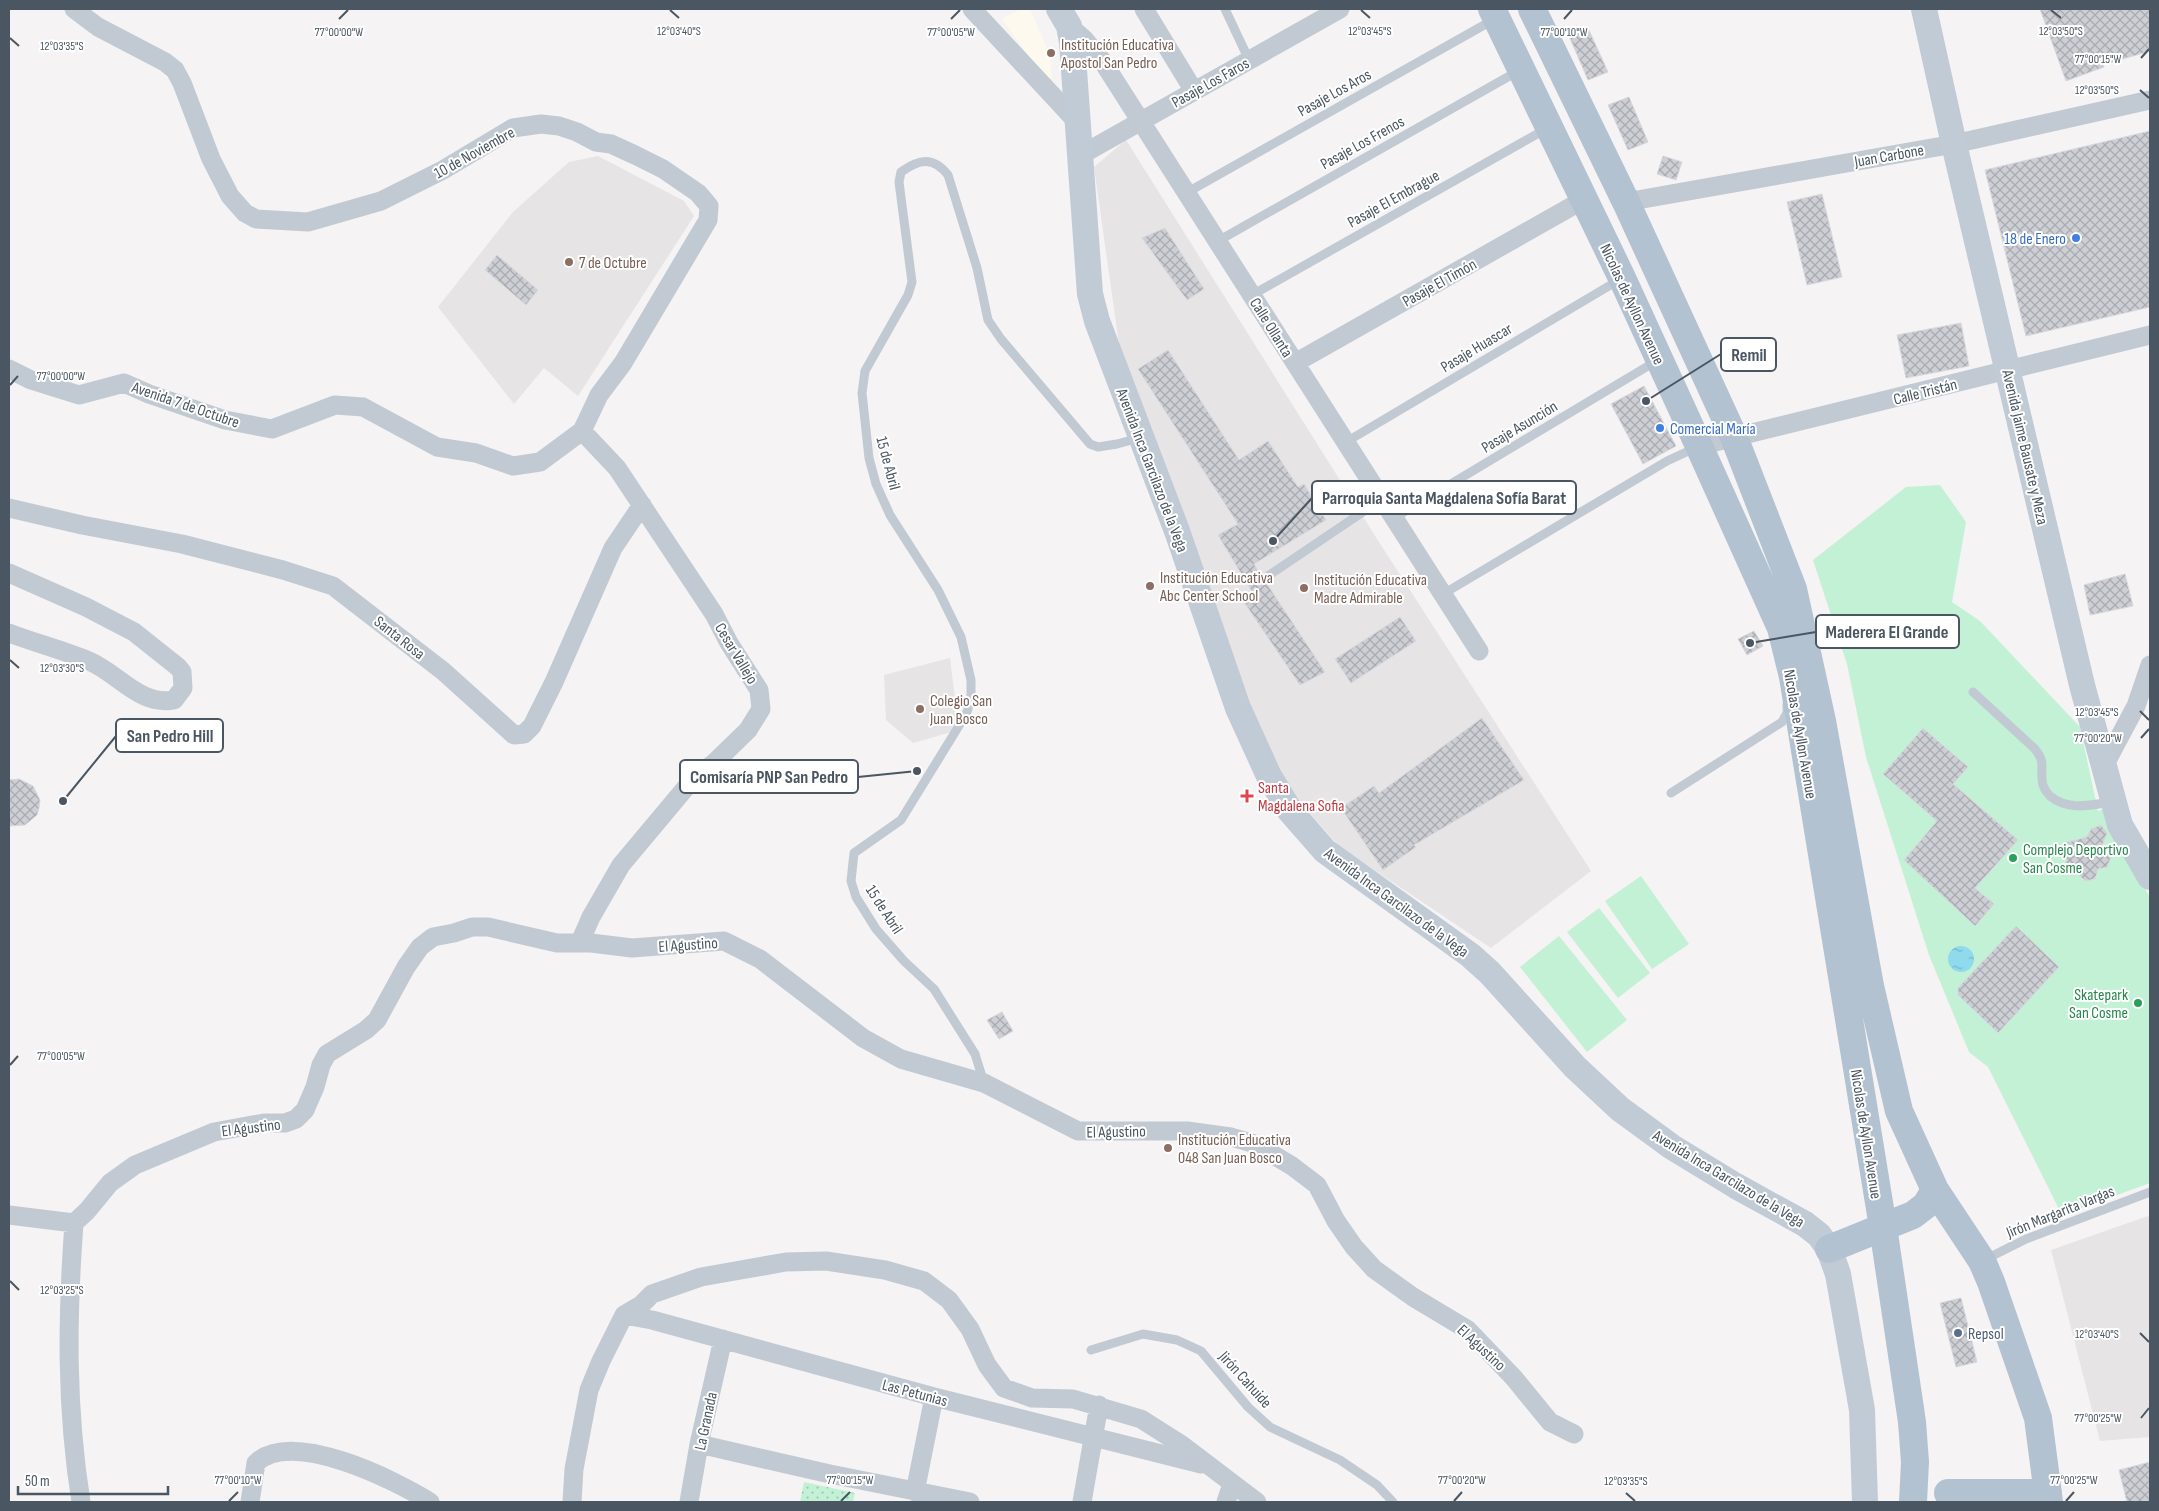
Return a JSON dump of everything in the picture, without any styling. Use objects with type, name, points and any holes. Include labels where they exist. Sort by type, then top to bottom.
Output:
[{"type":"main road","name":"Nicolas de Ayllon Avenue","points":[[1532,9],[1626,202],[1734,437],[1793,589],[1822,721],[1870,986],[1899,1112],[1935,1190],[1982,1261],[2038,1418],[2049,1498]]},
{"type":"main road","name":"Nicolas de Ayllon Avenue","points":[[1494,13],[1660,359],[1781,628],[1792,677],[1883,1227],[1912,1422],[1915,1462]]},
{"type":"main road","points":[[1829,1248],[1913,1215],[1926,1205],[1935,1190]]},
{"type":"main road","points":[[1915,1462],[1935,1476],[1949,1498],[2049,1498]]},
{"type":"main road","points":[[1913,1502],[1915,1462]]},
{"type":"street","name":"10 de Noviembre","points":[[74,9],[98,26],[165,62],[175,70],[182,83],[211,159],[230,196],[245,213],[256,219],[308,222],[380,201],[443,170],[512,128],[528,124],[559,126],[577,132],[596,142],[611,144],[663,169],[698,193],[709,206],[708,220],[623,363],[599,395],[582,431]]},
{"type":"street","points":[[972,9],[1078,123]]},
{"type":"street","points":[[1144,9],[1194,91]]},
{"type":"street","name":"Avenida Jaime Bausate y Meza","points":[[1924,9],[1954,144],[2082,685],[2120,825],[2150,877]]},
{"type":"street","name":"Pasaje Los Faros","points":[[1080,155],[1335,10]]},
{"type":"street","name":"Avenida Inca Garcilazo de la Vega","points":[[1064,17],[1078,123],[1090,294],[1096,321],[1177,531],[1238,708],[1269,776],[1290,811],[1310,836],[1340,864],[1402,905],[1470,955],[1490,973],[1575,1067],[1620,1109],[1672,1148],[1805,1224],[1820,1235],[1829,1248],[1838,1274],[1862,1410],[1865,1502]]},
{"type":"street","name":"Calle Ollanta","points":[[1064,17],[1101,59],[1479,650]]},
{"type":"street","name":"Juan Carbone","points":[[1626,202],[1954,144],[2150,100]]},
{"type":"street","name":"Pasaje El Timón","points":[[1295,363],[1584,200]]},
{"type":"street","name":"Calle Tristán","points":[[1699,446],[2150,335]]},
{"type":"street","name":"Avenida 7 de Octubre","points":[[9,369],[31,380],[79,395],[124,383],[149,394],[225,420],[272,430],[335,406],[363,407],[437,447],[476,453],[513,466],[540,462],[582,431]]},
{"type":"street","name":"Cesar Vallejo","points":[[580,942],[591,917],[621,864],[693,779],[714,763],[748,730],[761,709],[759,690],[729,643],[714,614],[617,468],[582,431]]},
{"type":"street","name":"Santa Rosa","points":[[9,508],[82,525],[182,544],[283,570],[333,586],[443,671],[514,735],[524,734],[532,726],[554,682],[613,548],[642,505]]},
{"type":"street","points":[[9,573],[86,607],[134,632],[178,667],[182,672],[183,688],[174,700],[161,702],[129,689],[91,662],[9,633]]},
{"type":"street","points":[[2104,766],[2136,706],[2150,665]]},
{"type":"street","name":"El Agustino","points":[[74,1223],[87,1211],[110,1183],[136,1165],[214,1132],[264,1123],[285,1123],[296,1119],[305,1110],[315,1087],[320,1065],[327,1054],[366,1030],[377,1020],[406,967],[420,947],[433,937],[472,927],[488,927],[557,942],[580,942],[632,948],[724,941],[760,959],[863,1038],[901,1059],[984,1083],[1078,1131],[1187,1131],[1230,1137],[1255,1144],[1292,1166],[1316,1186],[1336,1221],[1354,1247],[1374,1268],[1413,1297],[1468,1330],[1514,1378],[1550,1422],[1574,1434]]},
{"type":"street","points":[[9,1215],[74,1223],[68,1379],[76,1471],[81,1502]]},
{"type":"street","points":[[572,1502],[574,1469],[589,1390],[624,1315],[640,1305],[652,1294],[701,1277],[786,1262],[826,1261],[885,1270],[924,1281],[949,1300],[970,1329],[987,1365],[1004,1388],[1032,1398],[1072,1399],[1099,1405],[1149,1423],[1257,1502]]},
{"type":"street","name":"Las Petunias","points":[[624,1315],[652,1320],[934,1397],[1208,1466]]},
{"type":"street","name":"La Granada","points":[[689,1502],[699,1444],[723,1339]]},
{"type":"street","points":[[914,1492],[934,1397]]},
{"type":"street","points":[[1082,1502],[1099,1405]]},
{"type":"street","points":[[699,1444],[914,1492],[970,1502]]},
{"type":"street","points":[[250,1502],[256,1463],[265,1456],[286,1451],[304,1452],[363,1467],[430,1502]]},
{"type":"street","points":[[1226,1502],[1232,1484]]},
{"type":"lane","points":[[1225,9],[1249,60]]},
{"type":"lane","name":"Pasaje Los Aros","points":[[1186,192],[1494,13]]},
{"type":"lane","name":"Pasaje Los Frenos","points":[[1218,241],[1521,70]]},
{"type":"lane","name":"Pasaje El Embrague","points":[[1252,295],[1549,127]]},
{"type":"lane","name":"15 de Abril","points":[[984,1083],[975,1054],[934,988],[904,961],[876,929],[856,897],[851,881],[854,853],[902,820],[958,729],[967,712],[970,698],[971,680],[961,637],[938,590],[890,515],[876,484],[869,458],[862,393],[865,371],[908,295],[912,282],[899,182],[901,172],[920,161],[933,162],[941,166],[948,175],[977,268],[988,320],[1032,378],[1067,416],[1085,440],[1093,447],[1098,447],[1140,437]]},
{"type":"lane","name":"Pasaje Huascar","points":[[1346,442],[1622,278]]},
{"type":"lane","name":"Pasaje Asunción","points":[[1394,518],[1660,359]]},
{"type":"lane","points":[[1443,594],[1667,461],[1699,446],[1698,464],[1769,621],[1785,675],[1787,707],[1782,722],[1671,793]]},
{"type":"lane","points":[[1265,578],[1382,499]]},
{"type":"lane","points":[[1973,692],[2035,749],[2042,758],[2042,780],[2045,791],[2056,801],[2068,806],[2084,806],[2114,801]]},
{"type":"lane","name":"Jirón Margarita Vargas","points":[[1982,1261],[2026,1239],[2150,1192]]},
{"type":"lane","name":"Jirón Cahuide","points":[[1091,1350],[1143,1334],[1177,1340],[1200,1351],[1248,1407],[1270,1427],[1340,1460],[1377,1485],[1393,1502]]},
{"type":"shaded area","points":[[1021,9],[1030,9],[1050,55],[1052,78],[1045,79],[1002,19]]},
{"type":"shaded area","name":"Institución Educativa Madre Admirable","points":[[1126,140],[1377,539],[1591,871],[1491,948],[1340,847],[1293,795],[1217,638],[1122,365],[1094,167]]},
{"type":"shaded area","name":"7 de Octubre","points":[[598,156],[684,201],[694,216],[578,396],[544,368],[514,404],[438,307],[513,212],[569,162]]},
{"type":"shaded area","name":"Colegio San Juan Bosco","points":[[950,658],[955,699],[955,731],[913,743],[886,720],[884,675]]},
{"type":"shaded area","points":[[2148,1216],[2150,1218],[2150,1437],[2100,1441],[2051,1250]]},
{"type":"green space","name":"Complejo Deportivo San Cosme","points":[[1940,485],[1966,522],[1952,602],[1980,621],[2080,727],[2098,811],[2103,809],[2150,898],[2150,1183],[2062,1215],[1988,1067],[1969,1052],[1929,955],[1866,757],[1847,664],[1813,560],[1906,487]]},
{"type":"green space","points":[[1641,876],[1689,944],[1652,969],[1605,901]]},
{"type":"green space","points":[[1599,908],[1650,973],[1618,998],[1567,932]]},
{"type":"green space","points":[[1559,936],[1627,1020],[1587,1052],[1520,967]]},
{"type":"green space","points":[[804,1482],[855,1493],[853,1502],[800,1502]]},
{"type":"water","points":[[1961,946],[1970,950],[1974,959],[1970,968],[1961,972],[1952,968],[1948,959],[1952,950]]},
{"type":"building","points":[[2040,9],[2150,9],[2150,51],[2103,65],[2104,67],[2066,81]]},
{"type":"building","points":[[1588,28],[1608,72],[1588,80],[1569,36]]},
{"type":"building","points":[[1629,97],[1648,142],[1628,150],[1608,105]]},
{"type":"building","name":"18 de Enero","points":[[2150,131],[2150,307],[2026,336],[1985,170]]},
{"type":"building","points":[[1663,156],[1682,162],[1676,180],[1657,174]]},
{"type":"building","points":[[1822,194],[1842,277],[1807,285],[1787,202]]},
{"type":"building","points":[[1165,228],[1204,289],[1187,300],[1142,238]]},
{"type":"building","points":[[497,255],[538,290],[526,305],[485,270]]},
{"type":"building","points":[[1961,323],[1969,366],[1906,378],[1897,335]]},
{"type":"building","points":[[1168,350],[1239,460],[1268,441],[1298,487],[1304,484],[1326,520],[1254,564],[1260,574],[1260,581],[1267,584],[1325,672],[1300,685],[1244,602],[1254,595],[1218,535],[1238,524],[1138,369]]},
{"type":"building","points":[[1644,386],[1676,446],[1643,464],[1611,404]]},
{"type":"building","points":[[2125,574],[2133,606],[2090,615],[2084,585]]},
{"type":"building","points":[[1400,617],[1416,641],[1351,683],[1335,659]]},
{"type":"building","points":[[1754,631],[1763,646],[1747,655],[1738,639]]},
{"type":"building","points":[[1482,718],[1524,780],[1414,845],[1416,847],[1383,870],[1341,808],[1374,786],[1379,793]]},
{"type":"building","points":[[1923,728],[1968,767],[1953,784],[2018,840],[1975,888],[1994,904],[1975,926],[1904,860],[1937,821],[1883,774]]},
{"type":"building","points":[[19,779],[33,786],[40,800],[39,808],[37,815],[25,825],[9,826],[9,780]]},
{"type":"building","points":[[2101,825],[2107,833],[2102,846],[2111,857],[2107,867],[2098,869],[2095,879],[2085,881],[2078,874],[2071,876],[2063,868],[2067,860],[2060,853],[2064,843],[2087,837],[2091,829]]},
{"type":"building","points":[[2016,926],[2059,967],[1998,1033],[1958,995],[1958,988]]},
{"type":"building","points":[[1002,1012],[1013,1031],[999,1039],[987,1020]]},
{"type":"building","name":"Repsol","points":[[1961,1298],[1977,1362],[1956,1367],[1940,1303]]},
{"type":"building","points":[[2150,1462],[2150,1502],[2127,1502],[2119,1470]]},
{"type":"place","name":"Institución Educativa Apostol San Pedro","points":[[1051,53]]},
{"type":"place","name":"18 de Enero","points":[[2076,238]]},
{"type":"place","name":"7 de Octubre","points":[[569,262]]},
{"type":"place","name":"Remil","points":[[1646,401]]},
{"type":"place","name":"Comercial María","points":[[1660,428]]},
{"type":"place","name":"Parroquia Santa Magdalena Sofía Barat","points":[[1273,541]]},
{"type":"place","name":"Institución Educativa Abc Center School","points":[[1150,586]]},
{"type":"place","name":"Institución Educativa Madre Admirable","points":[[1304,588]]},
{"type":"place","name":"Maderera El Grande","points":[[1750,643]]},
{"type":"place","name":"Colegio San Juan Bosco","points":[[920,709]]},
{"type":"place","name":"Comisaría PNP San Pedro","points":[[917,771]]},
{"type":"place","name":"Santa Magdalena Sofia","points":[[1247,796]]},
{"type":"place","name":"San Pedro Hill","points":[[63,801]]},
{"type":"place","name":"Complejo Deportivo San Cosme","points":[[2013,858]]},
{"type":"place","name":"Skatepark San Cosme","points":[[2138,1003]]},
{"type":"place","name":"Institución Educativa 048 San Juan Bosco","points":[[1168,1148]]},
{"type":"place","name":"Repsol","points":[[1958,1333]]}]
